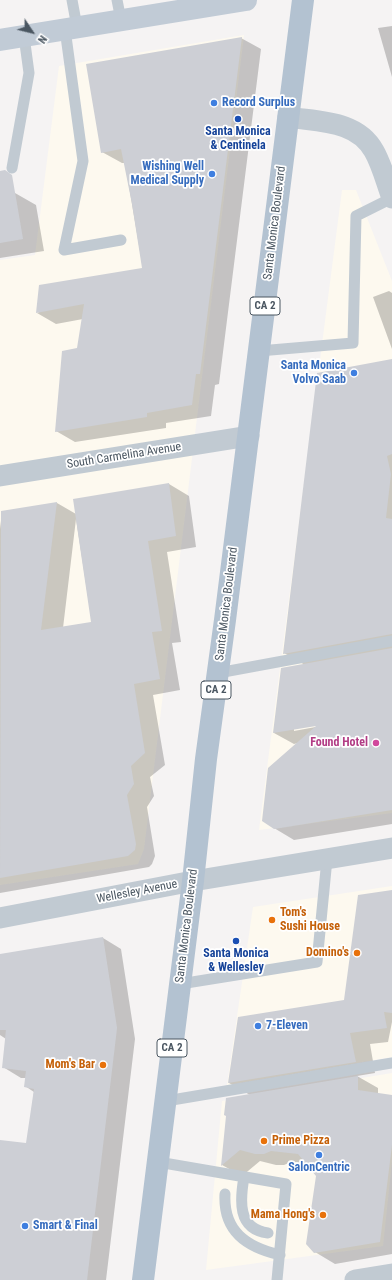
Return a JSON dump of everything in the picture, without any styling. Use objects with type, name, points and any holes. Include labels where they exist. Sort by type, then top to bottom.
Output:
[{"type":"main road","name":"Santa Monica Boulevard","points":[[143,1280],[193,881],[206,759],[249,436],[303,0]]},
{"type":"street","points":[[0,40],[71,28],[119,10],[246,0]]},
{"type":"street","points":[[288,117],[341,125],[353,129],[364,138],[374,151],[392,198]]},
{"type":"street","name":"South Carmelina Avenue","points":[[0,476],[249,436]]},
{"type":"street","name":"Wellesley Avenue","points":[[0,918],[193,881],[392,848]]},
{"type":"street","points":[[355,1280],[392,1274]]},
{"type":"lane","points":[[72,0],[71,28],[83,161],[64,250],[121,240]]},
{"type":"lane","points":[[12,168],[29,74],[24,36]]},
{"type":"lane","points":[[259,351],[352,343],[356,216],[392,198]]},
{"type":"lane","points":[[218,673],[392,641]]},
{"type":"lane","points":[[180,984],[317,962],[327,859]]},
{"type":"lane","points":[[166,1101],[392,1063]]},
{"type":"lane","points":[[158,1162],[286,1184],[277,1280]]},
{"type":"lane","points":[[244,1177],[240,1198],[242,1211],[247,1222],[260,1232],[268,1233]]},
{"type":"lane","points":[[225,1194],[227,1218],[234,1230],[252,1245],[263,1251],[280,1255]]},
{"type":"shaded area","points":[[244,35],[144,849],[138,864],[0,885],[0,260],[35,255],[59,66]]},
{"type":"shaded area","points":[[342,190],[356,190],[392,281],[392,813],[259,830]]},
{"type":"shaded area","points":[[392,886],[392,1057],[227,1085],[253,907]]},
{"type":"shaded area","points":[[392,1073],[392,1161],[383,1246],[206,1270],[222,1101]]},
{"type":"building","points":[[242,37],[200,374],[196,374],[192,405],[147,413],[147,417],[55,432],[62,351],[77,348],[84,304],[36,313],[39,285],[142,268],[132,204],[121,149],[101,153],[86,64]]},
{"type":"building","points":[[5,170],[12,175],[23,239],[0,243],[0,171]]},
{"type":"building","points":[[392,359],[392,454],[387,456],[391,474],[386,518],[392,519],[392,634],[283,654],[317,373]]},
{"type":"building","points":[[169,483],[176,536],[148,541],[162,631],[152,632],[160,679],[134,684],[145,753],[131,766],[134,784],[127,795],[136,844],[135,850],[128,856],[0,878],[1,511],[57,502],[41,630],[91,622],[73,499]]},
{"type":"building","name":"Found Hotel","points":[[392,648],[392,810],[274,829],[262,821],[268,768],[316,726],[273,733],[281,668]]},
{"type":"building","points":[[392,890],[392,1013],[384,1012],[387,1028],[350,1033],[356,1062],[228,1083],[238,1017],[344,1000],[358,895]]},
{"type":"building","points":[[103,937],[117,1028],[87,1280],[0,1280],[0,1140],[26,1143],[34,1089],[24,1087],[26,1071],[2,1068],[6,1030],[0,1030],[0,954]]},
{"type":"building","points":[[358,1076],[358,1090],[392,1095],[392,1145],[380,1242],[314,1253],[306,1244],[316,1176],[298,1154],[271,1151],[264,1154],[255,1154],[240,1150],[221,1166],[226,1116],[224,1115],[226,1098]]},
{"type":"place","name":"Record Surplus","points":[[214,103]]},
{"type":"place","name":"Santa Monica & Centinela","points":[[238,119]]},
{"type":"place","name":"Wishing Well Medical Supply","points":[[212,174]]},
{"type":"place","name":"Santa Monica Volvo Saab","points":[[354,373]]},
{"type":"place","name":"Found Hotel","points":[[376,743]]},
{"type":"place","name":"Tom's Sushi House","points":[[272,920]]},
{"type":"place","name":"Santa Monica & Wellesley","points":[[236,941]]},
{"type":"place","name":"Domino's","points":[[357,953]]},
{"type":"place","name":"7-Eleven","points":[[258,1026]]},
{"type":"place","name":"Mom's Bar","points":[[103,1065]]},
{"type":"place","name":"Prime Pizza","points":[[264,1141]]},
{"type":"place","name":"SalonCentric","points":[[319,1155]]},
{"type":"place","name":"Mama Hong's","points":[[323,1215]]},
{"type":"place","name":"Smart & Final","points":[[25,1226]]}]
